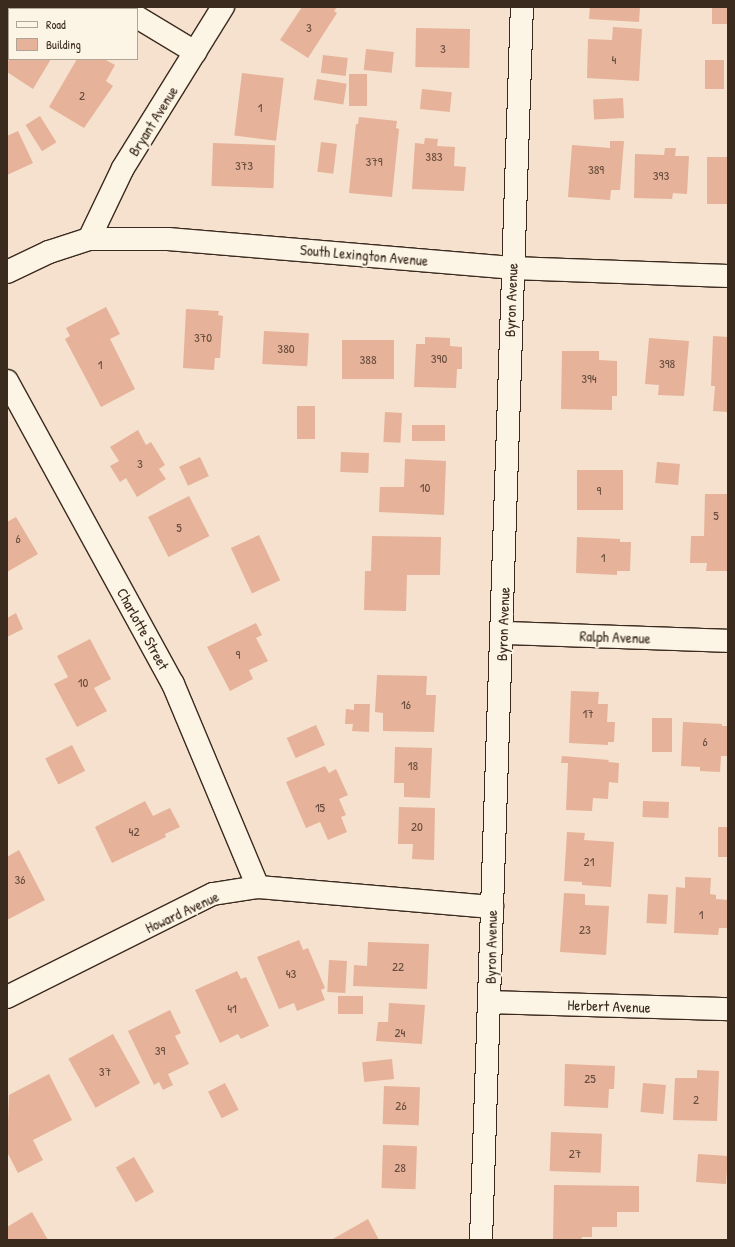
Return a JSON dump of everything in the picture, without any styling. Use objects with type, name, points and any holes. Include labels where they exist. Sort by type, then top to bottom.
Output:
[{"type":"street","name":"Bryant Avenue","points":[[90,239],[124,168],[223,7]]},
{"type":"street","name":"Byron Avenue","points":[[482,1240],[492,907],[503,633],[512,268],[522,7]]},
{"type":"street","points":[[138,18],[195,52]]},
{"type":"street","name":"South Lexington Avenue","points":[[7,272],[49,252],[90,239],[168,239],[512,268],[728,276]]},
{"type":"street","name":"Charlotte Street","points":[[7,381],[173,684],[258,887]]},
{"type":"street","name":"Ralph Avenue","points":[[503,633],[728,641]]},
{"type":"street","name":"Howard Avenue","points":[[7,997],[213,894],[258,887],[492,907]]},
{"type":"street","name":"Herbert Avenue","points":[[490,1002],[728,1009]]},
{"type":"building","points":[[302,7],[337,7],[334,11],[337,13],[308,58],[280,40]]},
{"type":"building","points":[[590,7],[640,7],[639,22],[589,19]]},
{"type":"building","points":[[712,7],[728,7],[728,24],[712,24]]},
{"type":"building","points":[[613,27],[642,29],[639,81],[587,78],[588,39],[612,40]]},
{"type":"building","points":[[416,28],[470,29],[469,68],[415,67]]},
{"type":"building","points":[[366,49],[394,52],[392,73],[364,70]]},
{"type":"building","points":[[323,55],[348,58],[346,76],[321,73]]},
{"type":"building","points":[[8,60],[50,60],[33,89],[7,72]]},
{"type":"building","points":[[76,60],[106,60],[115,65],[106,81],[113,86],[84,128],[49,107]]},
{"type":"building","points":[[705,60],[724,60],[724,89],[705,89]]},
{"type":"building","points":[[242,73],[284,78],[276,141],[234,136]]},
{"type":"building","points":[[349,74],[367,74],[367,106],[349,106]]},
{"type":"building","points":[[317,79],[347,84],[343,104],[314,100]]},
{"type":"building","points":[[422,89],[452,92],[450,112],[420,109]]},
{"type":"building","points":[[623,98],[624,118],[594,120],[593,100]]},
{"type":"building","points":[[40,116],[56,142],[42,151],[26,125]]},
{"type":"building","points":[[359,117],[397,121],[396,128],[399,129],[392,197],[349,193],[356,124],[358,124]]},
{"type":"building","points":[[18,131],[33,163],[7,175],[7,136]]},
{"type":"building","points":[[425,138],[438,139],[437,146],[455,147],[454,166],[466,167],[464,191],[412,189],[415,143],[424,144]]},
{"type":"building","points":[[610,141],[624,141],[620,190],[611,190],[610,200],[568,197],[572,145],[610,148]]},
{"type":"building","points":[[321,142],[337,144],[333,174],[317,172]]},
{"type":"building","points":[[213,143],[275,145],[273,188],[211,186]]},
{"type":"building","points":[[665,148],[676,148],[675,156],[689,156],[687,194],[673,193],[672,199],[634,198],[635,154],[664,155]]},
{"type":"building","points":[[707,157],[728,157],[728,204],[707,204]]},
{"type":"building","points":[[106,307],[120,334],[110,339],[135,389],[101,407],[65,339],[70,336],[66,328]]},
{"type":"building","points":[[186,309],[219,311],[218,315],[223,316],[220,358],[215,358],[214,370],[183,368]]},
{"type":"building","points":[[264,331],[309,333],[307,366],[262,364]]},
{"type":"building","points":[[713,336],[728,337],[728,412],[713,411],[715,386],[711,386]]},
{"type":"building","points":[[425,337],[450,338],[450,346],[462,347],[462,369],[457,369],[456,388],[414,387],[416,344],[425,344]]},
{"type":"building","points":[[649,338],[689,341],[684,396],[658,395],[659,385],[645,384]]},
{"type":"building","points":[[342,340],[394,340],[394,379],[342,379]]},
{"type":"building","points":[[562,351],[599,351],[599,360],[617,361],[617,396],[612,396],[612,410],[561,409]]},
{"type":"building","points":[[297,406],[315,406],[315,439],[297,439]]},
{"type":"building","points":[[385,412],[402,413],[400,443],[383,442]]},
{"type":"building","points":[[412,425],[445,425],[445,441],[412,441]]},
{"type":"building","points":[[138,430],[146,445],[151,442],[165,465],[159,469],[166,479],[137,497],[126,478],[120,482],[110,466],[119,461],[110,447]]},
{"type":"building","points":[[341,452],[369,453],[368,473],[340,472]]},
{"type":"building","points":[[200,457],[209,476],[188,486],[179,467]]},
{"type":"building","points":[[405,459],[446,461],[444,515],[379,512],[380,487],[404,487]]},
{"type":"building","points":[[657,462],[680,464],[678,485],[655,483]]},
{"type":"building","points":[[577,470],[623,470],[623,510],[577,510]]},
{"type":"building","points":[[705,494],[728,494],[728,571],[706,571],[707,563],[690,563],[691,536],[704,536]]},
{"type":"building","points":[[189,496],[209,536],[168,557],[148,517]]},
{"type":"building","points":[[16,517],[38,554],[7,572],[7,522]]},
{"type":"building","points":[[259,535],[280,580],[252,593],[231,548]]},
{"type":"building","points":[[372,536],[441,537],[440,575],[407,575],[406,611],[364,610],[365,571],[371,571]]},
{"type":"building","points":[[577,537],[620,539],[620,542],[631,542],[630,571],[617,571],[617,575],[576,573]]},
{"type":"building","points":[[16,613],[23,629],[7,637],[7,618]]},
{"type":"building","points":[[256,623],[262,635],[256,638],[268,661],[249,670],[253,679],[230,691],[207,647]]},
{"type":"building","points":[[90,639],[111,679],[94,688],[107,711],[77,727],[54,684],[68,677],[57,656]]},
{"type":"building","points":[[377,675],[427,676],[426,695],[436,695],[434,732],[383,731],[383,713],[375,712]]},
{"type":"building","points":[[571,691],[599,692],[598,704],[608,704],[607,722],[615,722],[614,742],[608,742],[608,745],[569,743]]},
{"type":"building","points":[[354,704],[370,704],[369,732],[352,731],[353,724],[345,724],[346,709],[354,710]]},
{"type":"building","points":[[652,718],[672,718],[672,752],[652,752]]},
{"type":"building","points":[[683,722],[722,724],[722,726],[728,726],[728,756],[721,756],[720,772],[700,771],[700,767],[681,766]]},
{"type":"building","points":[[316,725],[325,745],[296,758],[287,738]]},
{"type":"building","points":[[72,745],[85,771],[58,784],[45,759]]},
{"type":"building","points":[[395,747],[432,748],[430,798],[404,797],[404,783],[394,783]]},
{"type":"building","points":[[562,756],[609,760],[608,762],[619,763],[618,783],[609,782],[608,799],[593,798],[592,811],[566,810],[568,763],[561,763]]},
{"type":"building","points":[[325,766],[329,773],[336,769],[348,795],[339,799],[346,815],[341,817],[347,832],[328,840],[320,822],[306,828],[286,782]]},
{"type":"building","points":[[145,801],[153,816],[170,808],[180,827],[165,834],[166,837],[112,863],[95,827]]},
{"type":"building","points":[[643,801],[669,802],[668,818],[642,817]]},
{"type":"building","points":[[399,807],[435,808],[434,860],[412,859],[413,844],[398,844]]},
{"type":"building","points":[[718,827],[728,827],[728,857],[718,857]]},
{"type":"building","points":[[567,832],[585,833],[584,840],[614,842],[611,887],[582,885],[582,882],[564,881]]},
{"type":"building","points":[[19,850],[45,900],[7,920],[7,857]]},
{"type":"building","points":[[685,877],[711,878],[710,894],[716,895],[716,899],[728,900],[728,928],[719,928],[718,935],[674,933],[676,887],[685,888]]},
{"type":"building","points":[[564,893],[585,894],[585,905],[609,906],[606,955],[560,952]]},
{"type":"building","points":[[648,894],[668,895],[666,924],[646,923]]},
{"type":"building","points":[[299,940],[303,950],[308,948],[325,988],[321,990],[325,1000],[297,1011],[294,1003],[279,1009],[257,957]]},
{"type":"building","points":[[368,942],[429,944],[427,989],[353,986],[354,965],[367,966]]},
{"type":"building","points":[[329,960],[347,961],[345,993],[327,992]]},
{"type":"building","points":[[237,971],[241,979],[246,977],[269,1026],[241,1039],[238,1034],[220,1043],[195,990]]},
{"type":"building","points":[[338,996],[363,996],[363,1014],[338,1014]]},
{"type":"building","points":[[389,1003],[425,1005],[422,1044],[376,1041],[378,1022],[388,1022]]},
{"type":"building","points":[[170,1010],[181,1033],[175,1036],[189,1064],[168,1074],[173,1085],[163,1090],[159,1082],[154,1085],[128,1031]]},
{"type":"building","points":[[113,1034],[140,1083],[96,1108],[68,1059]]},
{"type":"building","points":[[392,1059],[394,1079],[364,1082],[362,1062]]},
{"type":"building","points":[[565,1064],[615,1066],[614,1089],[609,1089],[608,1108],[564,1106]]},
{"type":"building","points":[[697,1070],[719,1071],[717,1121],[673,1120],[675,1078],[697,1078]]},
{"type":"building","points":[[49,1074],[72,1120],[33,1140],[43,1160],[18,1173],[7,1152],[9,1095]]},
{"type":"building","points":[[225,1083],[239,1110],[222,1118],[208,1092]]},
{"type":"building","points":[[643,1083],[666,1085],[663,1114],[640,1112]]},
{"type":"building","points":[[384,1086],[420,1087],[419,1125],[383,1124]]},
{"type":"building","points":[[551,1132],[602,1134],[601,1173],[550,1171]]},
{"type":"building","points":[[383,1145],[417,1146],[415,1189],[381,1188]]},
{"type":"building","points":[[698,1154],[728,1156],[726,1184],[696,1182]]},
{"type":"building","points":[[134,1157],[154,1192],[136,1202],[116,1168]]},
{"type":"building","points":[[554,1185],[639,1186],[639,1212],[617,1212],[617,1227],[592,1227],[592,1237],[582,1237],[581,1240],[553,1240]]},
{"type":"building","points":[[32,1212],[48,1240],[7,1240],[7,1227]]},
{"type":"building","points":[[368,1219],[379,1240],[331,1240]]}]
